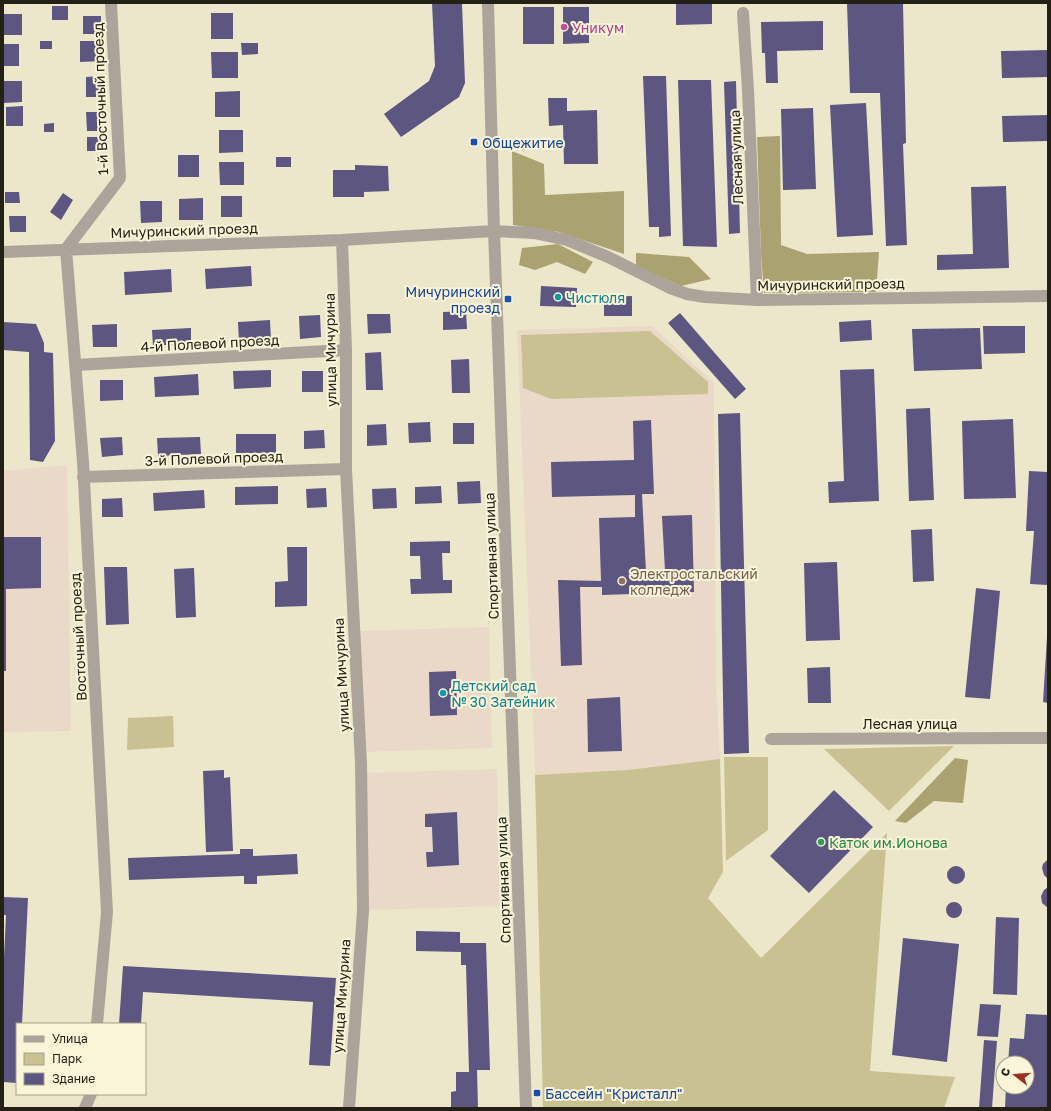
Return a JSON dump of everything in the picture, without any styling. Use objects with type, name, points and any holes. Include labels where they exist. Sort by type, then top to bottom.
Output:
[{"type":"street","name":"1-й Восточный проезд","points":[[66,249],[120,178],[111,3]]},
{"type":"street","name":"Спортивная улица","points":[[488,3],[494,231],[526,1108]]},
{"type":"street","name":"Лесная улица","points":[[743,13],[748,90],[757,300]]},
{"type":"street","name":"Мичуринский проезд","points":[[3,252],[342,240],[494,231],[534,233],[567,240],[608,257],[670,288],[687,294],[705,297],[757,300],[1048,296]]},
{"type":"street","name":"улица Мичурина","points":[[342,240],[346,350],[346,469],[361,763],[363,910],[348,1108]]},
{"type":"street","name":"Восточный проезд","points":[[66,249],[76,365],[90,576],[107,912],[97,1023]]},
{"type":"street","name":"4-й Полевой проезд","points":[[76,365],[346,350]]},
{"type":"street","name":"3-й Полевой проезд","points":[[83,477],[346,469]]},
{"type":"street","name":"Лесная улица","points":[[771,739],[1048,738]]},
{"type":"street","points":[[85,1108],[91,1095]]},
{"type":"shaded area","points":[[780,136],[781,245],[807,254],[879,252],[876,292],[764,293],[761,253],[757,137]]},
{"type":"shaded area","points":[[512,151],[544,164],[545,195],[624,191],[624,254],[559,232],[513,225]]},
{"type":"shaded area","points":[[558,244],[593,262],[585,274],[557,262],[535,270],[519,265],[522,248]]},
{"type":"shaded area","points":[[636,253],[689,257],[711,279],[681,286],[636,267]]},
{"type":"shaded area","name":"Электростальский колледж","points":[[652,326],[714,383],[716,679],[720,759],[720,867],[539,870],[517,330]]},
{"type":"shaded area","points":[[67,465],[71,731],[3,732],[3,471]]},
{"type":"shaded area","points":[[489,627],[492,748],[363,752],[359,631]]},
{"type":"shaded area","points":[[955,758],[968,760],[963,803],[934,801],[906,823],[895,821]]},
{"type":"shaded area","points":[[497,769],[500,906],[366,910],[362,773]]},
{"type":"green space","points":[[650,331],[708,382],[708,394],[551,399],[523,388],[521,335]]},
{"type":"green space","points":[[173,716],[174,747],[127,750],[128,718]]},
{"type":"green space","points":[[954,746],[889,811],[824,749]]},
{"type":"green space","points":[[724,757],[768,757],[768,830],[726,861]]},
{"type":"green space","points":[[720,759],[723,872],[708,898],[761,958],[887,833],[870,1071],[955,1077],[944,1108],[543,1108],[535,775],[628,770]]},
{"type":"building","points":[[432,3],[462,3],[465,83],[459,97],[401,137],[384,114],[429,81],[435,66]]},
{"type":"building","points":[[676,3],[712,3],[712,24],[676,25]]},
{"type":"building","points":[[847,3],[903,3],[906,143],[903,144],[907,245],[886,246],[880,93],[850,93]]},
{"type":"building","points":[[52,6],[68,6],[68,20],[52,20]]},
{"type":"building","points":[[523,7],[554,7],[554,44],[523,44]]},
{"type":"building","points":[[563,7],[589,7],[589,43],[563,44]]},
{"type":"building","points":[[211,13],[233,13],[233,39],[211,39]]},
{"type":"building","points":[[3,14],[22,14],[22,35],[3,35]]},
{"type":"building","points":[[83,16],[101,16],[101,34],[83,34]]},
{"type":"building","points":[[823,21],[823,50],[777,51],[778,83],[766,83],[765,53],[762,53],[761,22]]},
{"type":"building","points":[[40,41],[52,41],[52,49],[40,49]]},
{"type":"building","points":[[80,41],[102,41],[103,61],[80,62]]},
{"type":"building","points":[[241,43],[258,43],[258,54],[242,55]]},
{"type":"building","points":[[3,44],[19,44],[19,66],[3,66]]},
{"type":"building","points":[[1048,50],[1048,77],[1002,78],[1001,51]]},
{"type":"building","points":[[211,52],[238,52],[238,78],[212,78]]},
{"type":"building","points":[[102,76],[102,97],[86,97],[86,77]]},
{"type":"building","points":[[643,76],[666,76],[671,236],[659,237],[659,227],[649,227]]},
{"type":"building","points":[[678,80],[711,80],[717,247],[683,246]]},
{"type":"building","points":[[4,81],[22,81],[22,102],[4,103]]},
{"type":"building","points":[[736,81],[740,233],[729,234],[724,82]]},
{"type":"building","points":[[240,91],[240,117],[215,117],[215,92]]},
{"type":"building","points":[[548,98],[567,98],[567,111],[597,110],[598,164],[564,164],[563,125],[549,126]]},
{"type":"building","points":[[866,103],[873,235],[837,237],[830,105]]},
{"type":"building","points":[[23,106],[23,126],[6,126],[6,107]]},
{"type":"building","points":[[813,108],[816,189],[783,190],[781,109]]},
{"type":"building","points":[[86,112],[104,112],[104,131],[87,131]]},
{"type":"building","points":[[1048,115],[1048,141],[1003,142],[1002,116]]},
{"type":"building","points":[[54,123],[54,132],[44,132],[44,124]]},
{"type":"building","points":[[219,130],[243,130],[243,152],[219,153]]},
{"type":"building","points":[[87,137],[102,137],[102,151],[87,151]]},
{"type":"building","points":[[178,155],[199,155],[199,177],[178,177]]},
{"type":"building","points":[[276,157],[291,157],[291,167],[276,167]]},
{"type":"building","points":[[219,162],[244,162],[244,185],[220,185]]},
{"type":"building","points":[[355,165],[388,166],[389,191],[364,192],[364,197],[333,197],[333,170],[355,170]]},
{"type":"building","points":[[1006,186],[1009,268],[937,270],[937,255],[973,254],[971,187]]},
{"type":"building","points":[[5,192],[19,192],[20,203],[5,203]]},
{"type":"building","points":[[63,193],[73,200],[61,220],[50,212]]},
{"type":"building","points":[[221,196],[242,196],[242,217],[221,217]]},
{"type":"building","points":[[203,198],[203,220],[179,220],[179,199]]},
{"type":"building","points":[[140,201],[162,201],[162,222],[141,223]]},
{"type":"building","points":[[9,216],[26,216],[26,232],[10,232]]},
{"type":"building","points":[[251,266],[252,286],[206,289],[205,269]]},
{"type":"building","points":[[171,269],[172,292],[125,295],[124,272]]},
{"type":"building","name":"Чистюля","points":[[541,286],[577,288],[576,307],[540,306]]},
{"type":"building","points":[[632,296],[632,316],[604,316],[604,297]]},
{"type":"building","points":[[466,311],[467,329],[443,330],[443,312]]},
{"type":"building","points":[[680,313],[746,389],[735,399],[668,323]]},
{"type":"building","points":[[367,314],[390,314],[391,333],[368,334]]},
{"type":"building","points":[[320,315],[321,337],[300,339],[299,316]]},
{"type":"building","points":[[270,320],[271,341],[239,343],[238,322]]},
{"type":"building","points":[[871,320],[872,340],[840,342],[839,322]]},
{"type":"building","points":[[3,322],[36,324],[44,343],[44,352],[53,353],[55,441],[43,462],[30,460],[29,352],[3,350]]},
{"type":"building","points":[[117,324],[117,347],[93,347],[92,325]]},
{"type":"building","points":[[983,326],[1025,326],[1025,353],[984,354]]},
{"type":"building","points":[[191,328],[191,343],[153,346],[152,330]]},
{"type":"building","points":[[980,328],[982,369],[914,371],[912,329]]},
{"type":"building","points":[[381,352],[383,390],[366,390],[365,353]]},
{"type":"building","points":[[469,359],[470,393],[452,393],[451,360]]},
{"type":"building","points":[[874,369],[879,501],[829,503],[828,482],[844,481],[840,370]]},
{"type":"building","points":[[271,370],[271,387],[234,389],[233,371]]},
{"type":"building","points":[[302,371],[323,371],[323,392],[302,392]]},
{"type":"building","points":[[198,374],[199,395],[155,397],[154,377]]},
{"type":"building","points":[[100,380],[123,380],[123,400],[100,401]]},
{"type":"building","points":[[930,408],[934,500],[909,501],[906,409]]},
{"type":"building","points":[[740,413],[749,753],[724,754],[718,414]]},
{"type":"building","points":[[1013,419],[1016,498],[964,499],[962,421]]},
{"type":"building","points":[[651,420],[654,494],[642,494],[646,572],[665,571],[662,516],[692,515],[694,592],[602,595],[602,587],[580,587],[582,665],[561,666],[558,580],[601,581],[599,518],[635,517],[635,495],[552,497],[551,462],[634,460],[633,421]]},
{"type":"building","points":[[430,422],[431,442],[409,443],[408,423]]},
{"type":"building","points":[[453,423],[474,423],[474,444],[453,444]]},
{"type":"building","points":[[386,424],[387,445],[367,446],[367,425]]},
{"type":"building","points":[[324,430],[325,448],[304,449],[304,431]]},
{"type":"building","points":[[236,434],[276,434],[276,453],[236,453]]},
{"type":"building","points":[[122,437],[123,455],[102,457],[100,438]]},
{"type":"building","points":[[200,437],[201,454],[158,456],[157,438]]},
{"type":"building","points":[[1029,471],[1048,472],[1048,585],[1030,584],[1034,531],[1026,531]]},
{"type":"building","points":[[480,481],[481,503],[458,504],[457,482]]},
{"type":"building","points":[[278,486],[278,504],[235,505],[235,487]]},
{"type":"building","points":[[441,486],[442,503],[415,504],[415,487]]},
{"type":"building","points":[[326,488],[327,507],[307,508],[306,489]]},
{"type":"building","points":[[396,488],[397,508],[373,509],[372,489]]},
{"type":"building","points":[[204,490],[205,508],[154,511],[153,493]]},
{"type":"building","points":[[122,498],[123,517],[102,517],[102,499]]},
{"type":"building","points":[[932,529],[934,581],[913,582],[911,530]]},
{"type":"building","points":[[3,537],[41,537],[41,588],[6,589],[6,671],[3,671]]},
{"type":"building","points":[[450,541],[450,553],[442,553],[443,580],[452,580],[452,593],[411,594],[410,579],[421,579],[420,556],[410,556],[410,542]]},
{"type":"building","points":[[287,547],[307,547],[307,606],[275,607],[275,582],[288,581]]},
{"type":"building","points":[[837,562],[840,640],[806,641],[804,563]]},
{"type":"building","points":[[104,567],[127,567],[129,624],[106,625]]},
{"type":"building","points":[[194,568],[196,617],[176,618],[174,569]]},
{"type":"building","points":[[976,588],[1000,591],[990,699],[965,697]]},
{"type":"building","points":[[1048,637],[1048,703],[1043,702]]},
{"type":"building","points":[[830,667],[831,703],[808,703],[807,668]]},
{"type":"building","name":"Детский сад № 30 Затейник","points":[[456,671],[457,715],[430,716],[429,672]]},
{"type":"building","points":[[620,697],[622,751],[588,752],[587,699]]},
{"type":"building","points":[[224,770],[224,778],[230,777],[233,851],[206,852],[203,771]]},
{"type":"building","name":"Каток им.Ионова","points":[[834,790],[873,827],[809,893],[770,856]]},
{"type":"building","points":[[457,812],[459,865],[427,867],[426,852],[433,852],[432,827],[425,827],[425,814]]},
{"type":"building","points":[[240,849],[253,849],[253,856],[297,854],[298,874],[257,876],[257,884],[244,884],[244,876],[129,880],[128,858],[240,854]]},
{"type":"building","points":[[1048,859],[1048,879],[1044,875],[1042,868],[1043,864]]},
{"type":"building","points":[[956,866],[960,867],[964,871],[964,879],[960,883],[956,884],[952,883],[948,879],[947,875],[948,871],[952,867]]},
{"type":"building","points":[[1048,887],[1048,908],[1042,903],[1041,896],[1044,890]]},
{"type":"building","points":[[3,897],[28,898],[22,1023],[16,1023],[16,1083],[3,1082],[3,979],[6,915],[3,915]]},
{"type":"building","points":[[951,902],[957,902],[962,907],[960,916],[957,918],[951,918],[946,913],[946,907]]},
{"type":"building","points":[[996,917],[1019,918],[1017,995],[993,994]]},
{"type":"building","points":[[416,931],[460,932],[460,943],[486,943],[490,1070],[477,1070],[478,1108],[451,1108],[451,1092],[456,1091],[456,1072],[469,1072],[466,965],[461,965],[461,952],[416,951]]},
{"type":"building","points":[[903,938],[959,944],[947,1062],[892,1055]]},
{"type":"building","points":[[123,966],[336,978],[330,1066],[309,1065],[313,1002],[143,992],[141,1023],[119,1023]]},
{"type":"building","points":[[980,1004],[1001,1005],[998,1037],[977,1036]]},
{"type":"building","points":[[1026,1014],[1048,1015],[1048,1108],[1005,1108],[1006,1095],[1035,1095],[1035,1055],[1009,1055],[1010,1038],[1024,1039]]},
{"type":"building","points":[[984,1040],[997,1041],[992,1108],[979,1108]]},
{"type":"place","name":"Уникум","points":[[564,27]]},
{"type":"place","name":"Общежитие","points":[[474,142]]},
{"type":"place","name":"Чистюля","points":[[558,297]]},
{"type":"place","name":"Мичуринский проезд","points":[[508,299]]},
{"type":"place","name":"Электростальский колледж","points":[[622,581]]},
{"type":"place","name":"Детский сад № 30 Затейник","points":[[443,693]]},
{"type":"place","name":"Каток им.Ионова","points":[[821,842]]},
{"type":"place","name":"Бассейн \"Кристалл\"","points":[[537,1093]]}]
